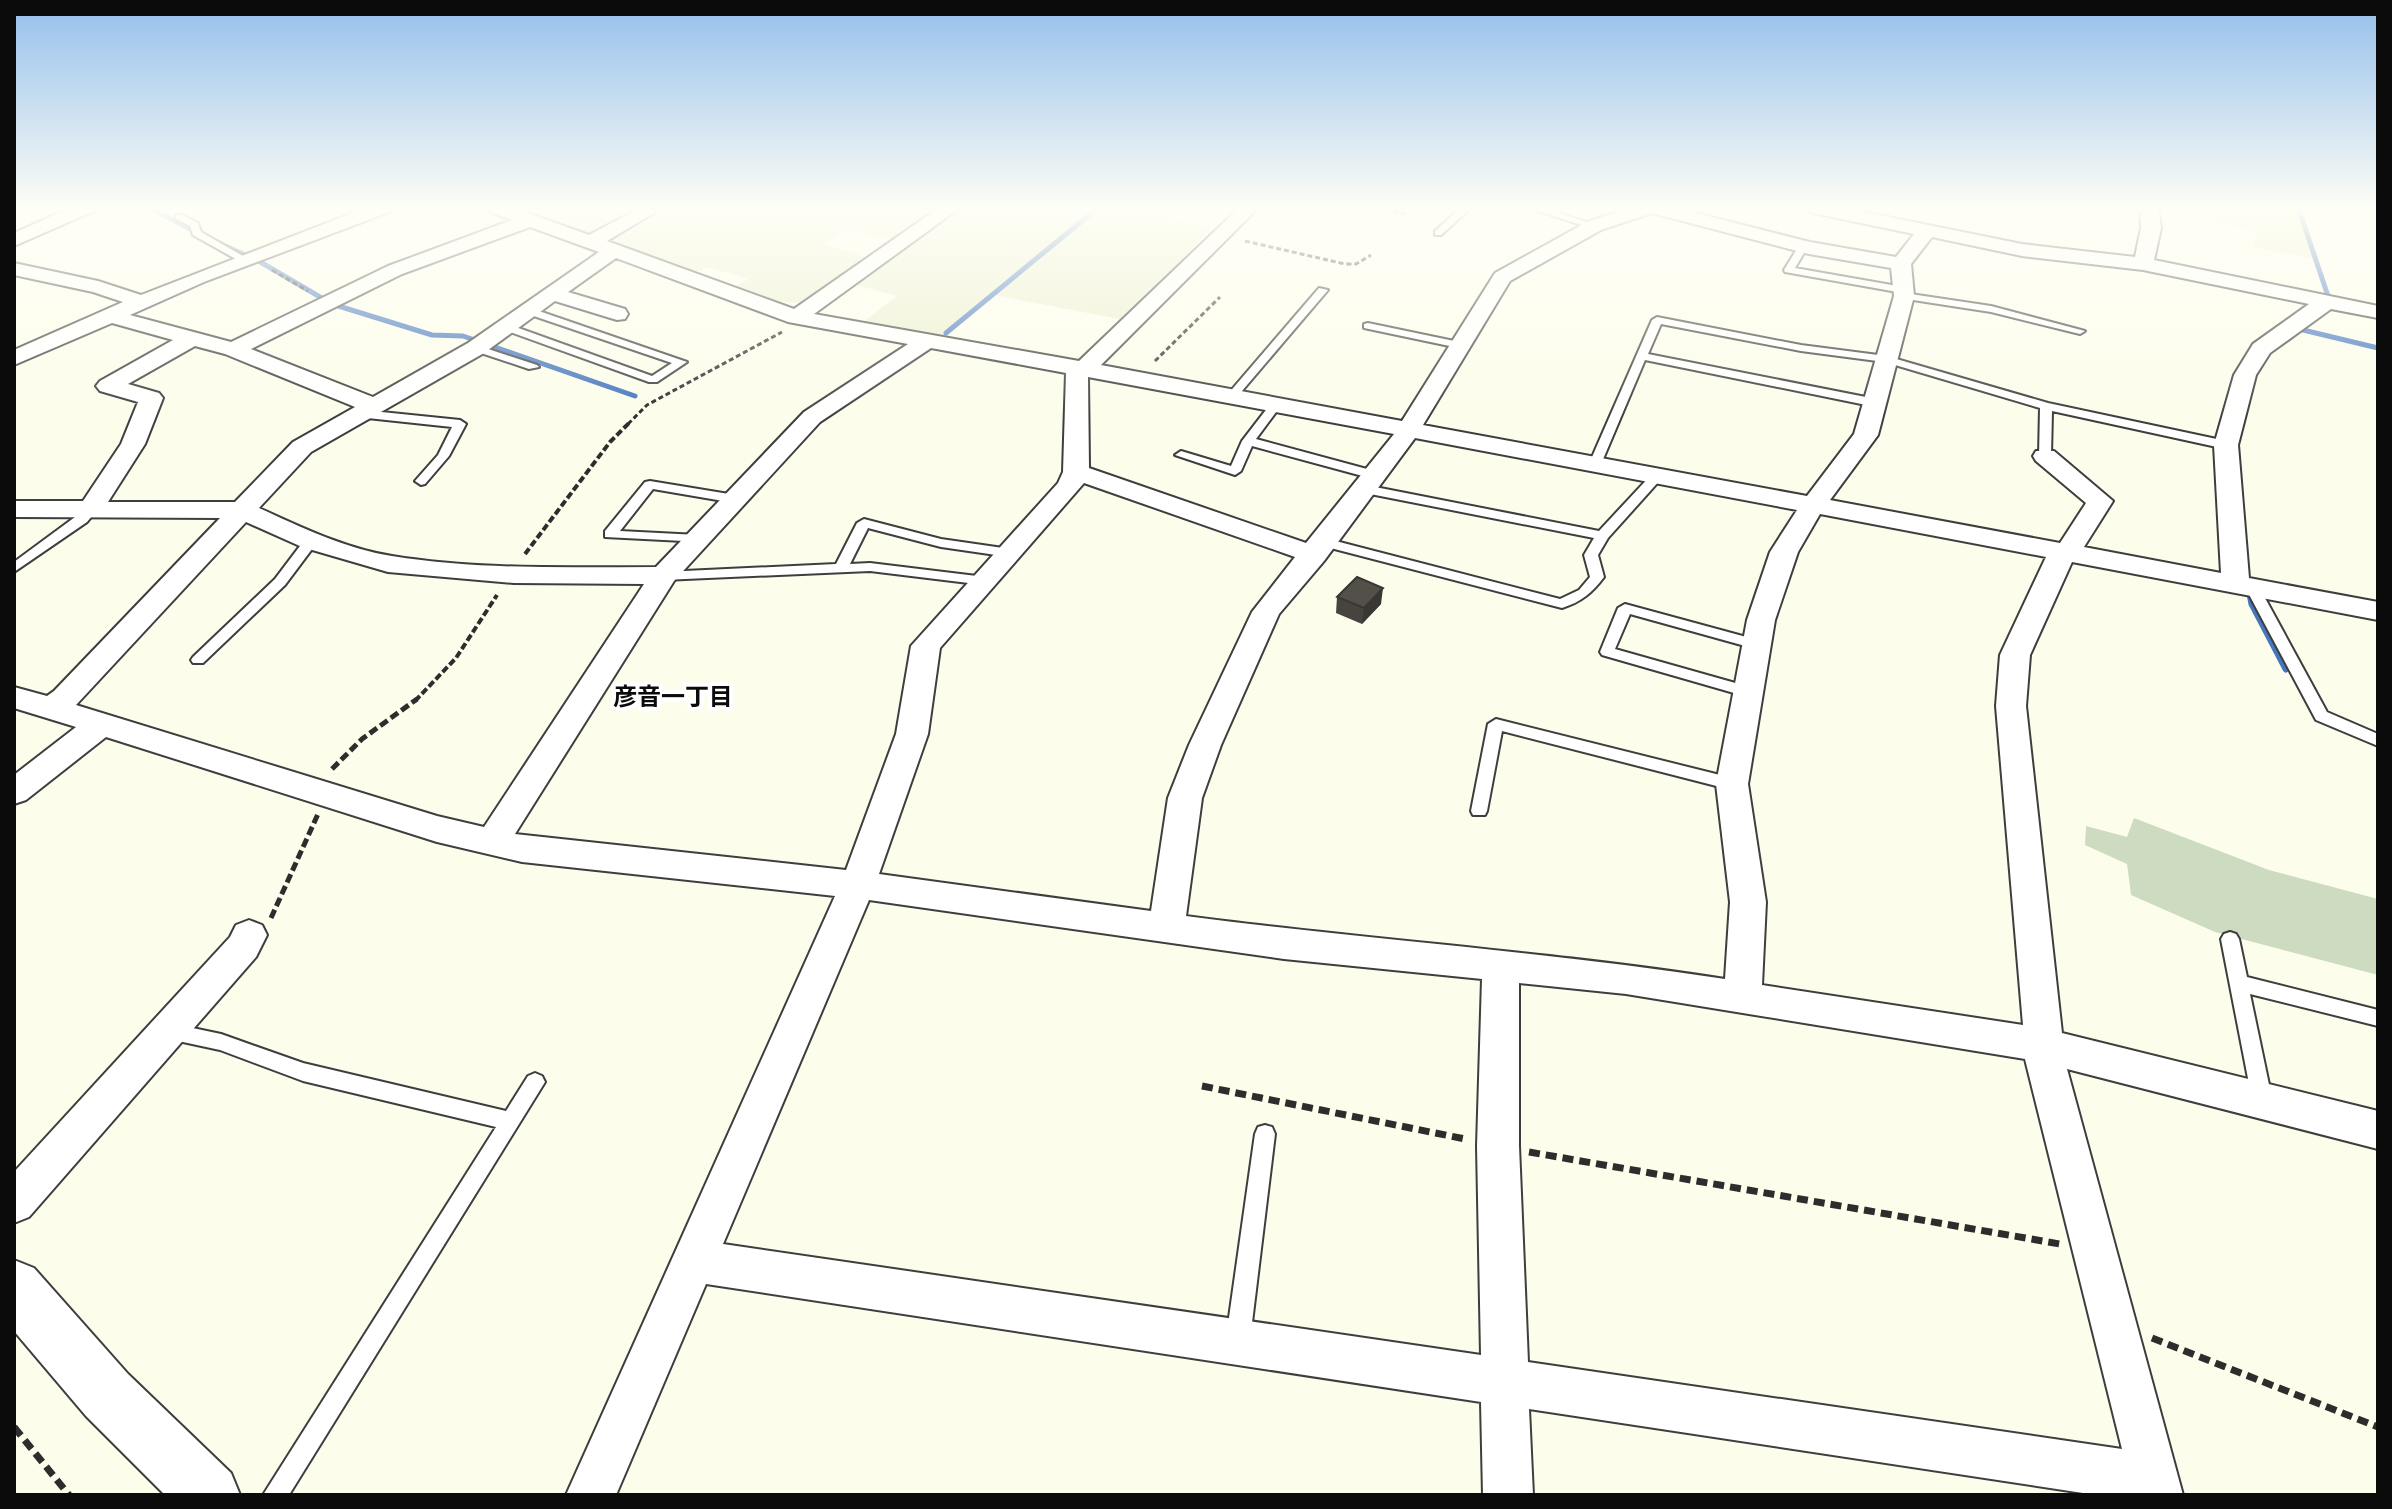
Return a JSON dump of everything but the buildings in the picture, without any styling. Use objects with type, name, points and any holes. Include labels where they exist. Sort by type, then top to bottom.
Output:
[{"type":"street","points":[[53,277],[98,287],[143,302]]},
{"type":"street","points":[[14,358],[203,277]]},
{"type":"street","points":[[233,349],[381,277]]},
{"type":"street","points":[[50,710],[65,698],[302,447],[476,348],[553,294],[570,277]]},
{"type":"street","points":[[683,277],[796,321],[1136,378],[2378,611]]},
{"type":"street","points":[[796,321],[856,277]]},
{"type":"street","points":[[591,1495],[858,885],[912,734],[926,646],[1070,486],[1076,472],[1080,368],[1176,277]]},
{"type":"street","points":[[1166,928],[1185,798],[1205,745],[1266,612],[1370,482],[1407,429],[1502,277]]},
{"type":"street","points":[[1743,997],[1748,902],[1732,784],[1761,620],[1784,552],[1813,505],[1866,435],[1904,293],[1902,277]]},
{"type":"street","points":[[2210,277],[2378,312]]},
{"type":"street","points":[[553,294],[617,314]]},
{"type":"street","points":[[2244,586],[2226,445],[2245,375],[2261,349],[2328,301]]},
{"type":"street","points":[[109,316],[233,349],[348,393],[367,410]]},
{"type":"street","points":[[90,510],[133,444],[151,398],[108,386],[192,338]]},
{"type":"street","points":[[492,842],[663,576],[812,417],[927,341]]},
{"type":"street","points":[[694,1261],[1504,1380],[2156,1487],[2042,1046],[2011,706],[2015,655],[2064,553],[2100,501],[2045,456]]},
{"type":"street","points":[[1076,472],[1319,549]]},
{"type":"street","points":[[14,509],[242,510],[311,541],[388,564],[510,575],[663,576]]},
{"type":"street","points":[[14,697],[99,726],[492,842],[602,859],[858,885],[1284,944],[1501,964],[1743,997],[2042,1046],[2378,1130]]},
{"type":"street","points":[[14,792],[99,726]]},
{"type":"street","points":[[14,1203],[243,947],[249,935]]},
{"type":"street","points":[[1501,964],[1498,1146],[1508,1495]]},
{"type":"street","points":[[14,1288],[107,1395],[209,1495]]},
{"type":"lane","points":[[1826,277],[1991,309],[2080,331]]},
{"type":"lane","points":[[1232,396],[1323,290]]},
{"type":"lane","points":[[506,327],[653,380],[681,362],[529,311]]},
{"type":"lane","points":[[1595,464],[1657,320],[1801,348],[1886,359],[2046,406],[2226,445]]},
{"type":"lane","points":[[1368,326],[1459,345]]},
{"type":"lane","points":[[476,348],[533,367]]},
{"type":"lane","points":[[1640,356],[1876,403]]},
{"type":"lane","points":[[1181,455],[1235,471],[1248,441],[1276,404]]},
{"type":"lane","points":[[2045,456],[2046,406]]},
{"type":"lane","points":[[367,410],[460,424],[443,456],[421,481]]},
{"type":"lane","points":[[1248,441],[1370,482],[1602,536]]},
{"type":"lane","points":[[1319,549],[1562,604],[1584,593],[1597,577],[1591,555],[1602,536],[1657,476]]},
{"type":"lane","points":[[698,539],[610,534],[650,485],[735,499]]},
{"type":"lane","points":[[14,568],[90,510]]},
{"type":"lane","points":[[840,569],[864,523],[941,543],[1010,553]]},
{"type":"lane","points":[[198,660],[280,582],[311,541]]},
{"type":"lane","points":[[663,576],[870,567],[985,581]]},
{"type":"lane","points":[[2244,586],[2321,716],[2378,740]]},
{"type":"lane","points":[[1748,692],[1607,652],[1625,608],[1756,644]]},
{"type":"lane","points":[[1479,811],[1496,724],[1732,784]]},
{"type":"lane","points":[[2230,939],[2262,1099]]},
{"type":"lane","points":[[2239,983],[2378,1018]]},
{"type":"lane","points":[[169,1031],[221,1042],[303,1072],[511,1121]]},
{"type":"lane","points":[[275,1495],[535,1082]]},
{"type":"lane","points":[[1237,1341],[1265,1134]]},
{"type":"path","points":[[281,277],[326,302]]},
{"type":"path","points":[[1136,378],[1220,297]]},
{"type":"path","points":[[312,790],[362,739],[414,703],[456,658],[510,575],[610,442],[647,405],[796,321]]},
{"type":"path","points":[[1202,1086],[1498,1146],[2092,1249]]},
{"type":"path","points":[[2150,1336],[2378,1427]]},
{"type":"path","points":[[14,1427],[69,1495]]},
{"type":"green space","points":[[743,277],[837,277],[804,302],[770,303],[733,289],[748,279]]},
{"type":"green space","points":[[862,277],[1165,277],[1125,320],[994,295],[943,337],[863,322],[897,296],[853,284]]},
{"type":"green space","points":[[2134,818],[2269,870],[2378,899],[2378,975],[2215,932],[2131,895],[2127,864],[2085,845],[2086,826],[2127,837]]},
{"type":"waterway","points":[[287,277],[332,304],[432,335],[463,336],[635,396]]},
{"type":"waterway","points":[[946,333],[1013,277]]},
{"type":"waterway","points":[[2322,277],[2331,305]]},
{"type":"waterway","points":[[2299,329],[2378,348]]},
{"type":"waterway","points":[[2249,588],[2252,604],[2286,669]]},
{"type":"district","name":"彦音一丁目","points":[[673,697]]}]
